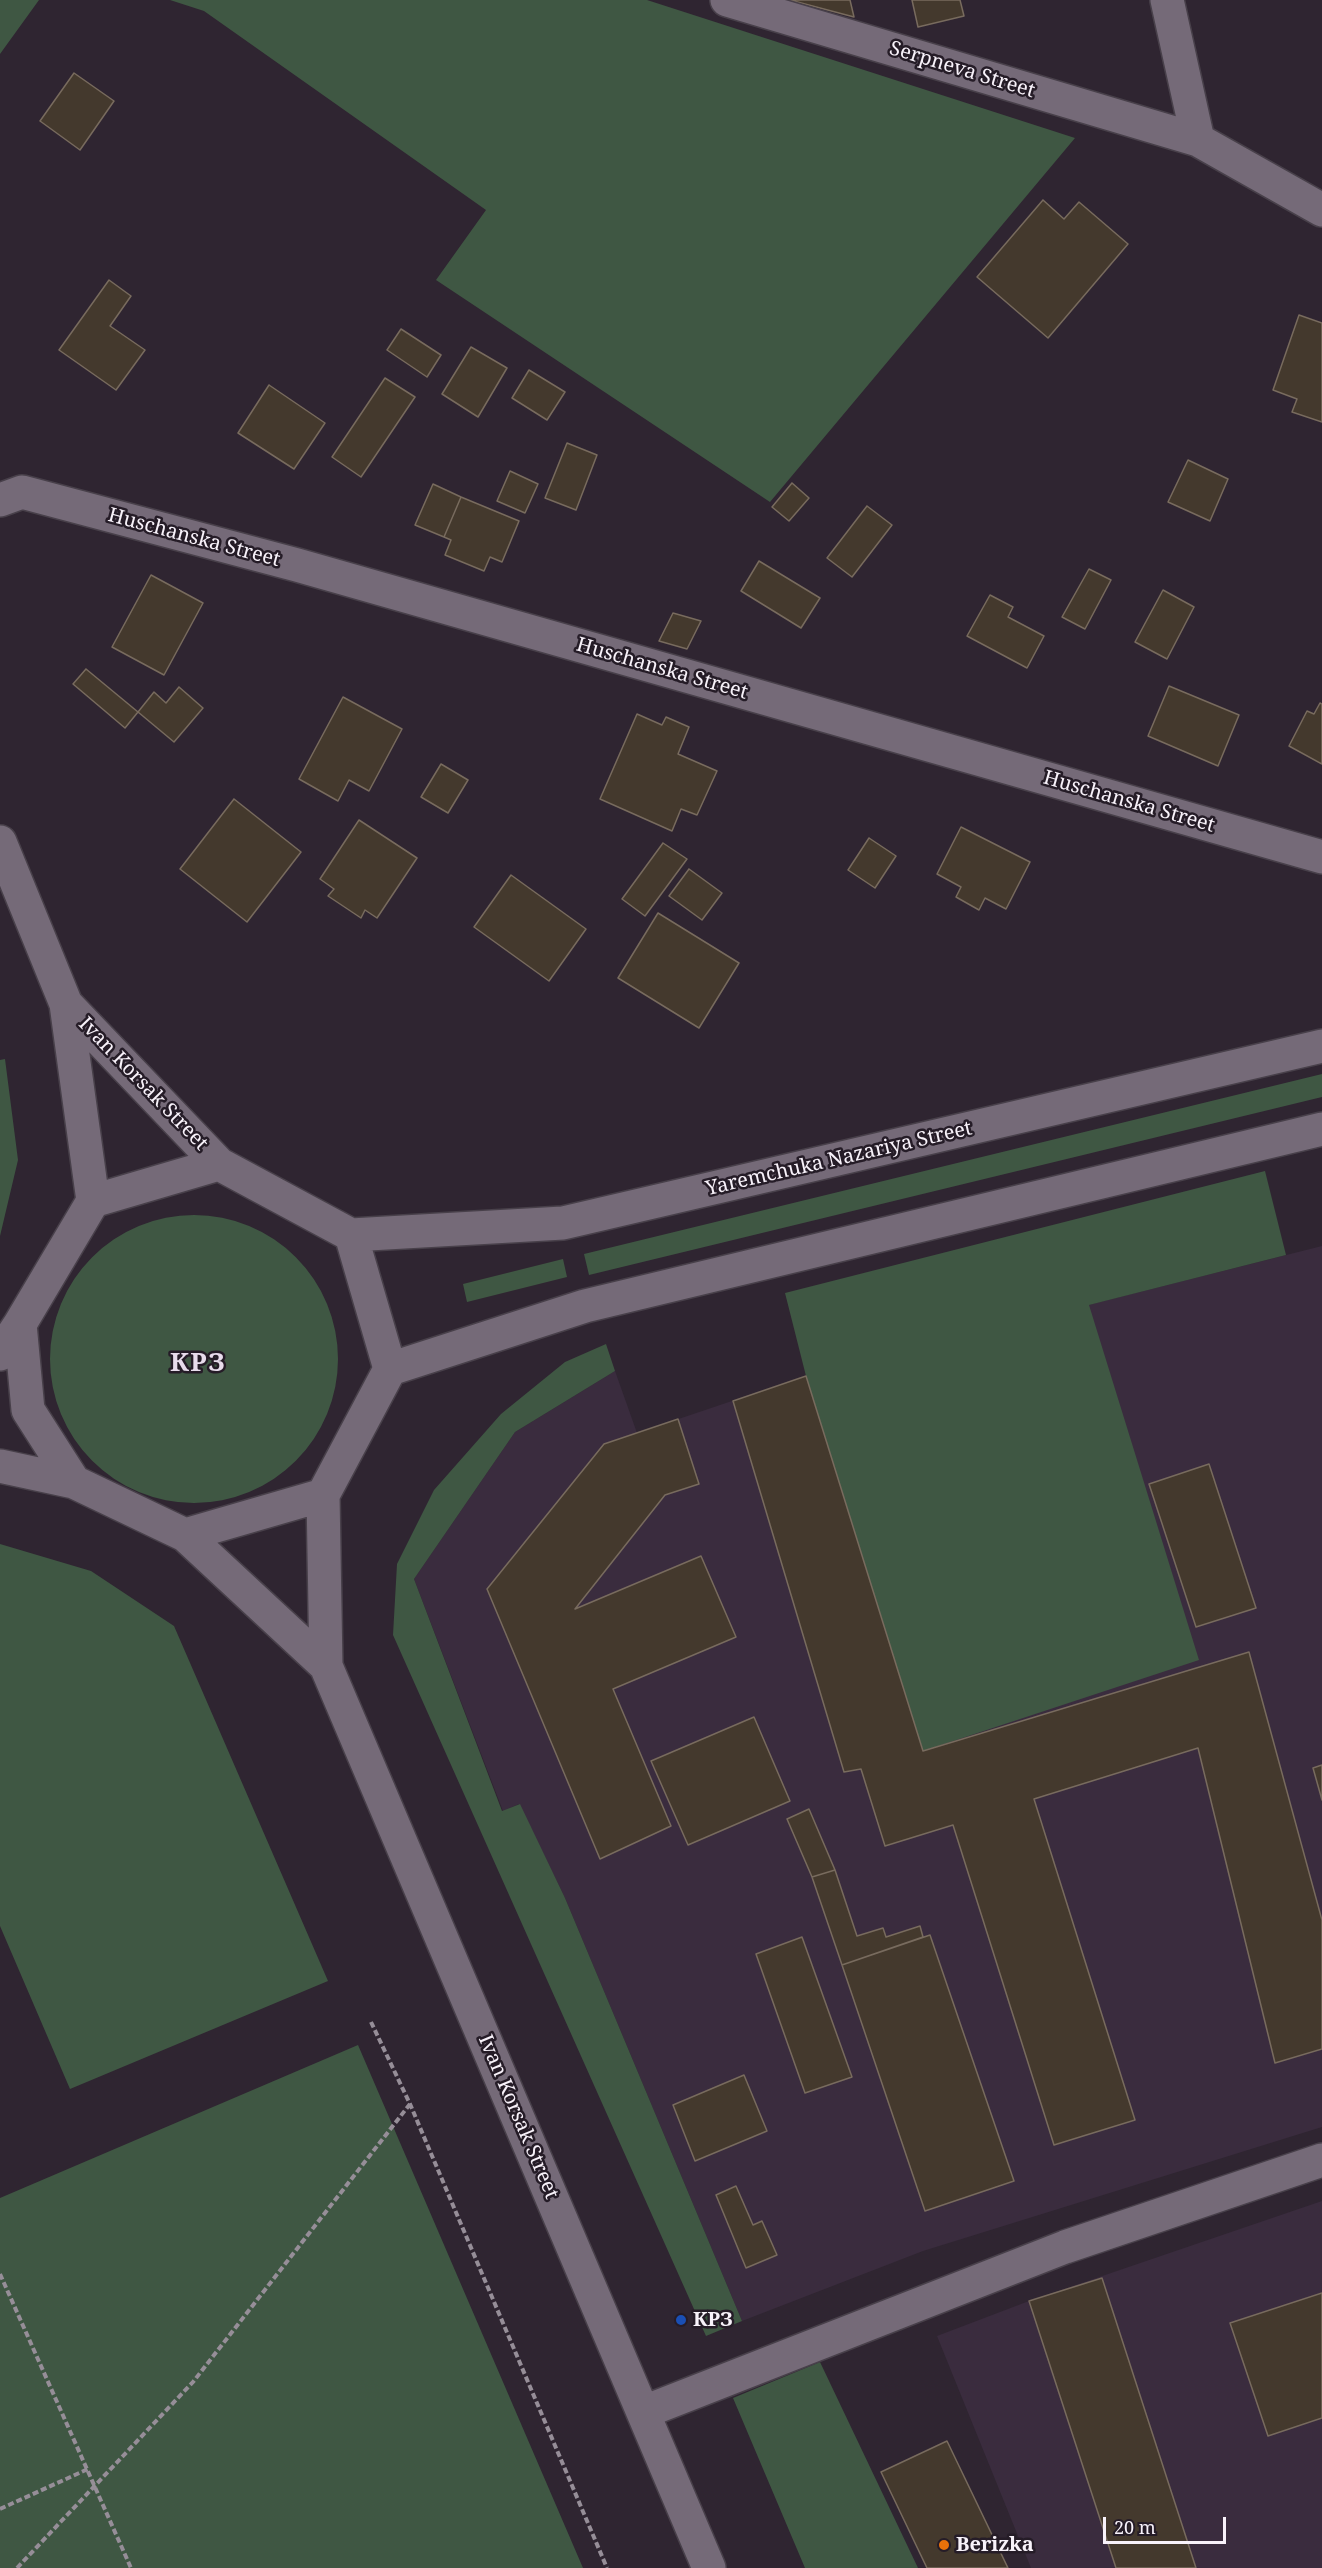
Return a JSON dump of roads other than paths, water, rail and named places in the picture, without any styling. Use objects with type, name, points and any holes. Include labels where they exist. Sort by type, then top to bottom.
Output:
[{"type":"street","name":"Serpneva Street","points":[[727,0],[1198,140],[1322,210]]},
{"type":"street","points":[[1167,0],[1198,140]]},
{"type":"street","name":"Huschanska Street","points":[[0,500],[22,492],[297,565],[1322,857]]},
{"type":"street","name":"Ivan Korsak Street","points":[[0,842],[66,1004],[93,1201]]},
{"type":"street","name":"Ivan Korsak Street","points":[[66,1004],[219,1164],[351,1235]]},
{"type":"street","name":"Yaremchuka Nazariya Street","points":[[351,1235],[563,1223],[1322,1046]]},
{"type":"street","points":[[326,1666],[323,1494],[390,1369],[585,1306],[1322,1129]]},
{"type":"street","points":[[0,1354],[93,1201],[219,1164]]},
{"type":"street","points":[[351,1235],[390,1369]]},
{"type":"street","points":[[20,1324],[28,1410],[74,1482]]},
{"type":"street","points":[[0,1466],[74,1482],[185,1535],[326,1666]]},
{"type":"street","points":[[185,1535],[323,1494]]},
{"type":"street","name":"Ivan Korsak Street","points":[[326,1666],[709,2568]]},
{"type":"street","points":[[644,2412],[1065,2247],[1322,2160]]},
{"type":"place","name":"КРЗ","points":[[681,2320]]},
{"type":"place","name":"Berizka","points":[[944,2545]]},
{"type":"district","name":"КРЗ","points":[[198,1364]]}]
